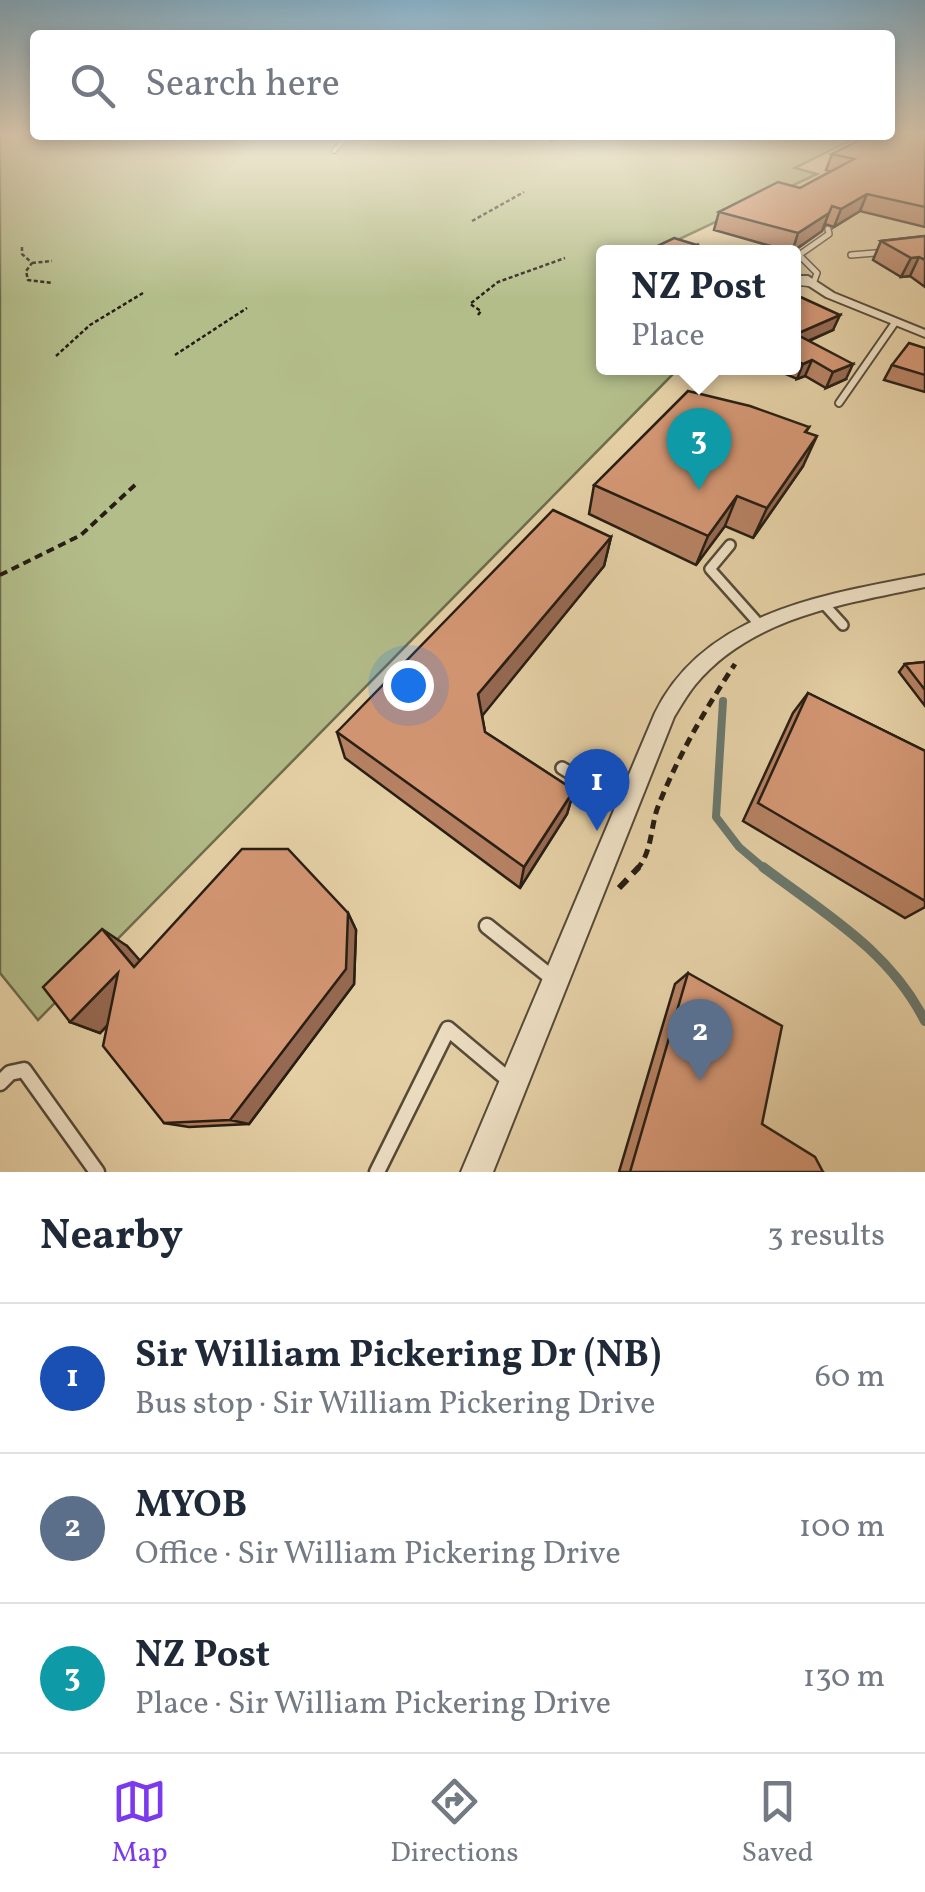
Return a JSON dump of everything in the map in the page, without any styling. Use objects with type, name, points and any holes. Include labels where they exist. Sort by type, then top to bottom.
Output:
[{"type":"street","points":[[804,281],[824,296],[925,334]]},
{"type":"street","points":[[477,1172],[677,690],[709,655],[759,624],[823,603],[925,582]]},
{"type":"lane","points":[[801,253],[828,234],[828,229]]},
{"type":"lane","points":[[851,255],[888,252]]},
{"type":"lane","points":[[801,257],[817,273],[804,281]]},
{"type":"lane","points":[[838,403],[894,324]]},
{"type":"lane","points":[[730,545],[710,569],[759,624]]},
{"type":"lane","points":[[823,603],[843,625]]},
{"type":"lane","points":[[562,768],[626,807]]},
{"type":"lane","points":[[486,926],[555,980]]},
{"type":"lane","points":[[377,1172],[448,1029],[512,1083]]},
{"type":"lane","points":[[0,1082],[10,1072],[24,1070],[97,1172]]},
{"type":"path","points":[[472,222],[524,192]]},
{"type":"path","points":[[22,247],[22,254],[32,264]]},
{"type":"path","points":[[478,315],[481,310],[470,300],[482,290],[565,258]]},
{"type":"path","points":[[52,261],[32,264],[26,271],[30,282],[53,283]]},
{"type":"path","points":[[56,356],[90,324],[143,292]]},
{"type":"path","points":[[175,355],[193,348],[246,308]]},
{"type":"path","points":[[0,575],[81,535],[136,484]]},
{"type":"path","points":[[619,888],[645,861],[658,806],[702,716],[736,663]]},
{"type":"green space","points":[[0,189],[786,189],[667,245],[596,245],[596,375],[672,375],[38,1020],[0,973]]},
{"type":"building","points":[[765,189],[925,189],[925,207],[867,194],[841,209],[832,206],[829,213],[798,233],[719,212]]},
{"type":"building","points":[[925,236],[925,260],[911,258],[881,241]]},
{"type":"building","points":[[674,238],[697,245],[660,245]]},
{"type":"building","points":[[801,297],[840,315],[801,332]]},
{"type":"building","points":[[801,337],[853,364],[833,372],[812,360],[803,364]]},
{"type":"building","points":[[909,343],[925,348],[925,375],[892,365]]},
{"type":"building","points":[[688,391],[750,406],[809,427],[805,432],[817,436],[767,508],[737,496],[708,536],[594,485]]},
{"type":"building","points":[[553,510],[611,537],[478,694],[485,732],[574,790],[524,867],[337,732]]},
{"type":"building","points":[[925,662],[925,690],[905,664]]},
{"type":"building","points":[[808,693],[925,751],[925,901],[758,803]]},
{"type":"building","points":[[242,849],[288,849],[348,913],[346,969],[230,1120],[164,1123],[103,1046],[118,973],[70,1022],[43,987],[102,929],[134,967]]},
{"type":"building","points":[[688,973],[782,1026],[762,1124],[815,1157],[823,1172],[630,1172]]},
{"type":"waterway","points":[[723,701],[716,817],[739,847],[766,870]]},
{"type":"waterway","points":[[763,867],[874,953],[925,1021]]},
{"type":"place","name":"NZ Post","points":[[699,490]]},
{"type":"place","name":"Sir William Pickering Dr (NB)","points":[[597,831]]},
{"type":"place","name":"MYOB","points":[[700,1081]]}]
